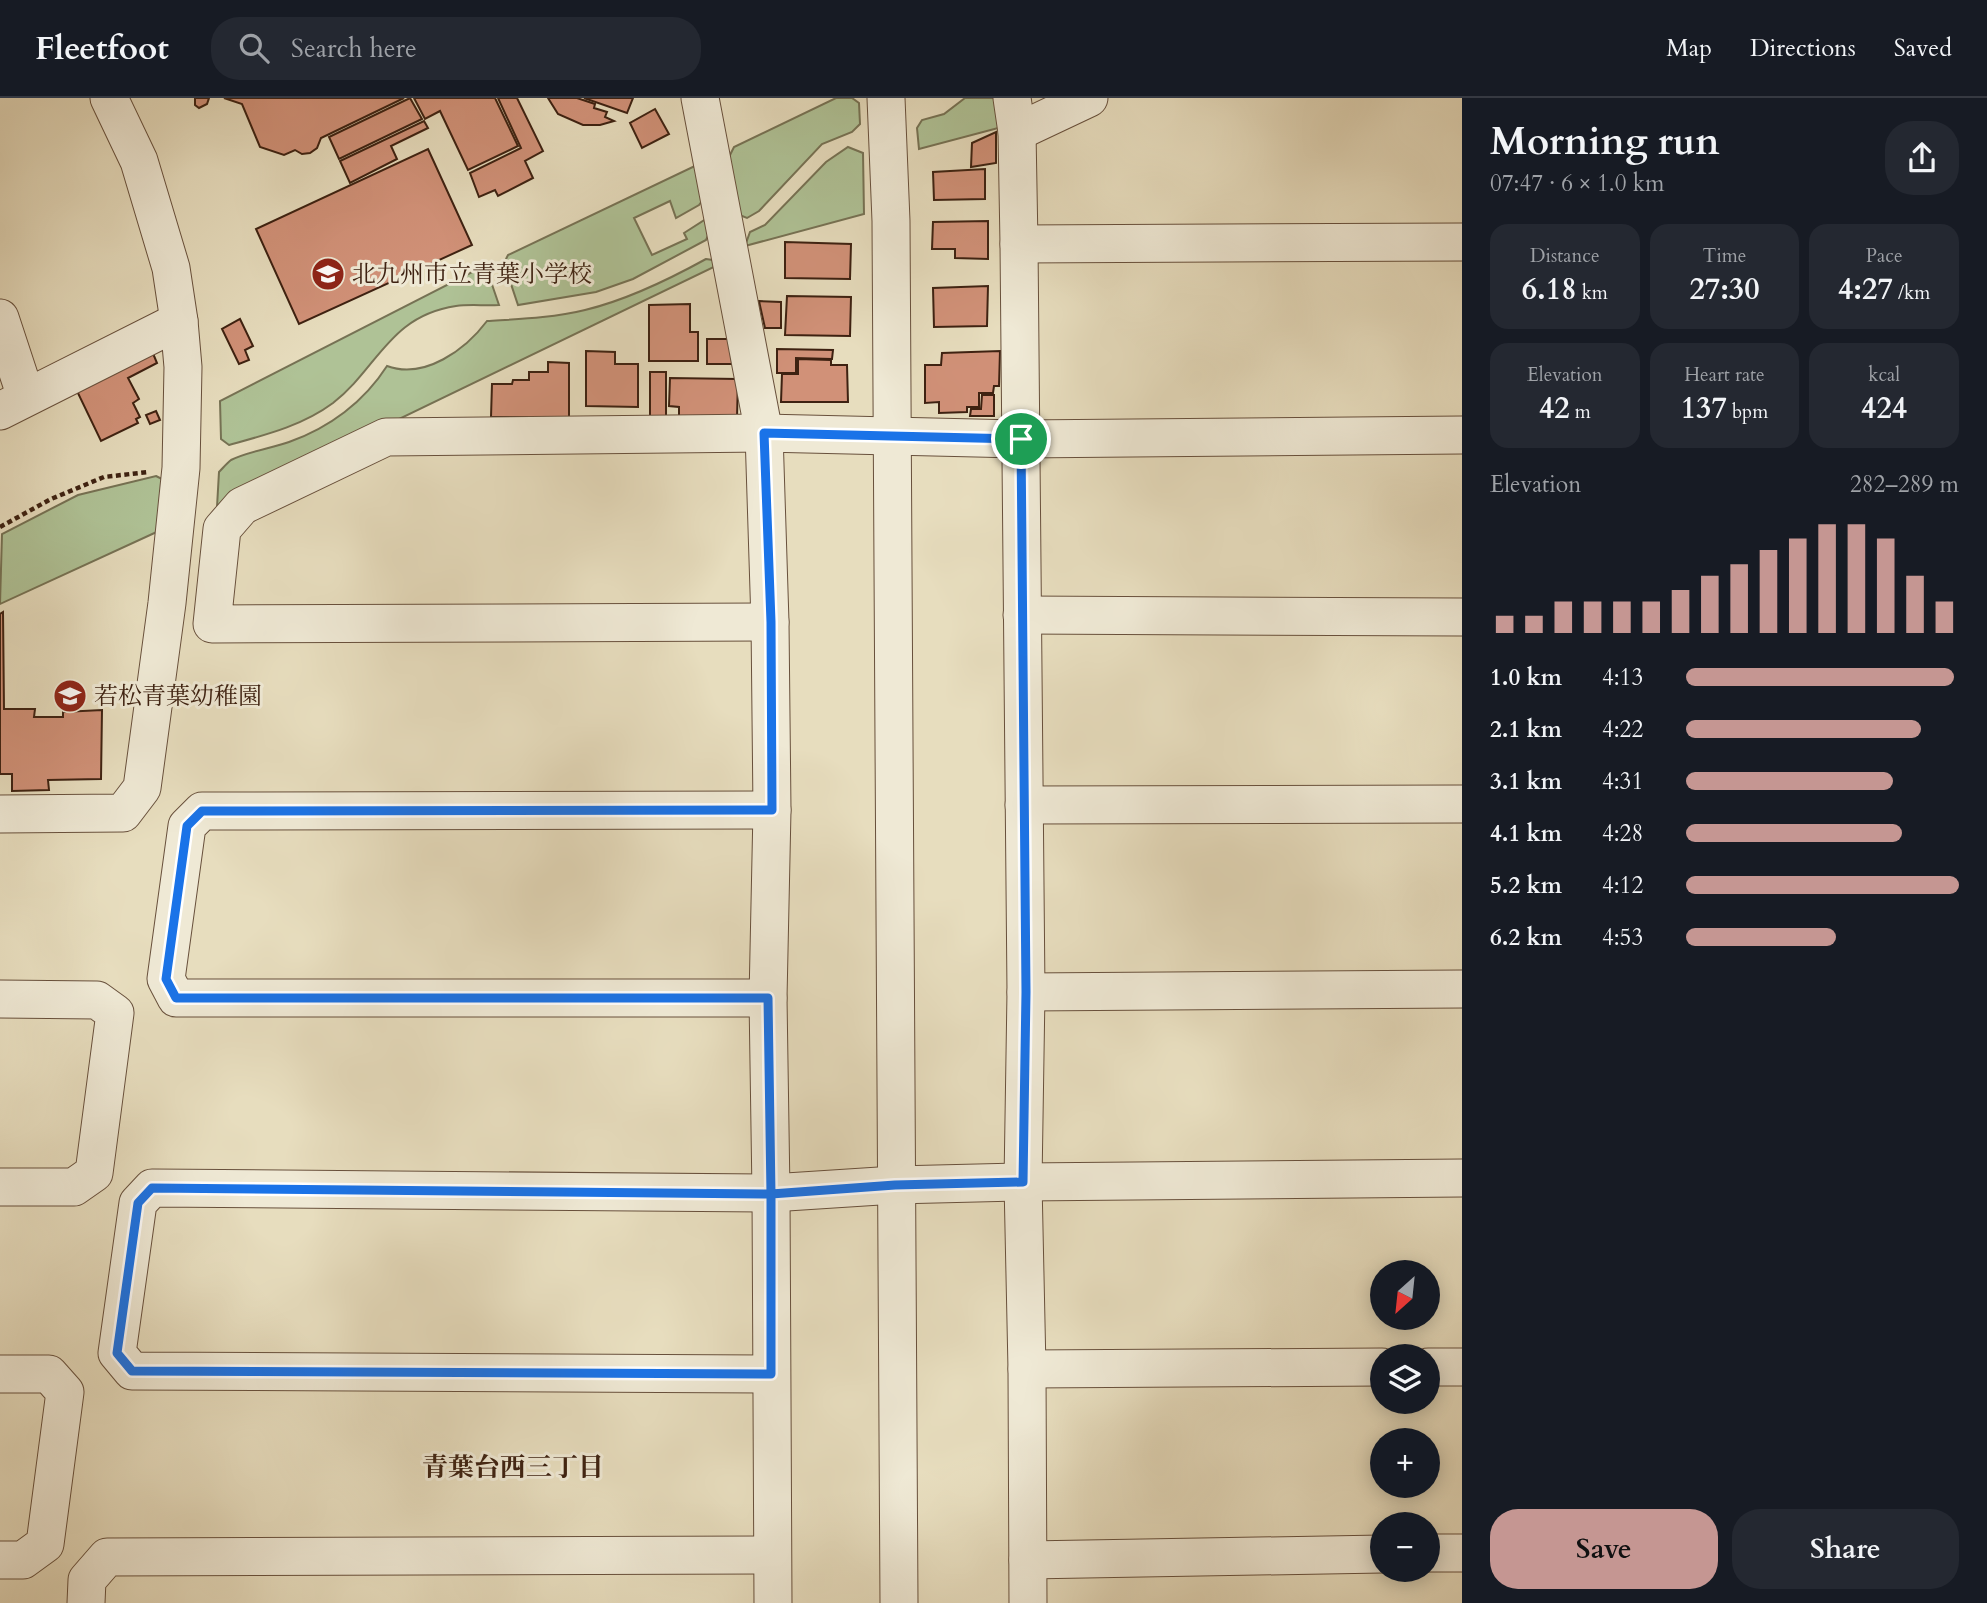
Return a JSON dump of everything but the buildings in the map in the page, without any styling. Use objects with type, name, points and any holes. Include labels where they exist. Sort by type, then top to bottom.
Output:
[{"type":"street","points":[[0,814],[123,813],[142,788],[167,603],[181,468],[183,367],[171,268],[139,161],[109,98]]},
{"type":"street","points":[[700,98],[764,433],[771,622],[772,810],[768,998],[773,1603]]},
{"type":"street","points":[[886,98],[891,221],[898,1603]]},
{"type":"street","points":[[1028,1603],[1023,1182],[1026,992],[1021,439],[1019,244],[1014,115],[1089,98]]},
{"type":"street","points":[[1019,244],[1462,242]]},
{"type":"street","points":[[0,318],[13,404],[179,321]]},
{"type":"street","points":[[771,622],[212,624],[222,529],[242,506],[386,437],[764,433],[1021,439],[1462,435]]},
{"type":"street","points":[[1022,615],[1462,617]]},
{"type":"street","points":[[1024,805],[1462,804]]},
{"type":"street","points":[[768,998],[176,998],[166,979],[187,826],[202,811],[772,810]]},
{"type":"street","points":[[1026,992],[1462,989]]},
{"type":"street","points":[[0,999],[97,1000],[115,1013],[94,1173],[74,1187],[0,1187]]},
{"type":"street","points":[[771,1374],[132,1371],[117,1353],[138,1203],[152,1188],[771,1194],[895,1185],[1023,1182],[1462,1178]]},
{"type":"street","points":[[1027,1369],[1370,1367]]},
{"type":"street","points":[[1440,1367],[1462,1367]]},
{"type":"street","points":[[0,1374],[49,1374],[65,1392],[45,1544],[23,1560],[0,1560]]},
{"type":"street","points":[[1440,1553],[1462,1553]]},
{"type":"street","points":[[1028,1560],[1370,1554]]},
{"type":"street","points":[[86,1603],[88,1580],[107,1558],[772,1555]]},
{"type":"path","points":[[0,527],[51,499],[104,477],[181,468]]},
{"type":"green space","points":[[836,98],[852,98],[859,103],[860,124],[852,132],[822,144],[759,211],[747,218],[737,214],[727,161],[734,147]]},
{"type":"green space","points":[[965,98],[1000,98],[1002,127],[919,149],[917,128],[922,120],[944,114]]},
{"type":"green space","points":[[848,147],[863,153],[864,214],[745,246],[750,232],[765,225],[826,162]]},
{"type":"green space","points":[[699,164],[705,197],[699,205],[676,218],[670,201],[634,218],[652,255],[687,239],[684,233],[706,219],[711,229],[706,240],[633,279],[596,292],[518,305],[504,263],[508,255]]},
{"type":"green space","points":[[706,259],[719,261],[720,264],[217,507],[219,472],[230,461],[289,442],[332,421],[368,391],[387,366],[416,369],[430,365],[468,342],[487,321],[573,313],[601,306],[647,289]]},
{"type":"green space","points":[[480,268],[487,270],[499,305],[456,306],[415,320],[386,345],[348,389],[321,411],[283,429],[229,445],[221,439],[220,401]]},
{"type":"green space","points":[[156,476],[166,481],[161,530],[0,604],[2,534],[78,495]]},
{"type":"place","name":"北九州市立青葉小学校","points":[[328,274]]},
{"type":"place","name":"若松青葉幼稚園","points":[[70,696]]},
{"type":"district","name":"青葉台西三丁目","points":[[513,1467]]},
{"type":"route","points":[[1021,439],[764,433],[771,622],[772,810],[202,811],[187,826],[166,979],[176,998],[768,998],[771,1194],[771,1374],[132,1371],[117,1353],[138,1203],[152,1188],[771,1194],[895,1185],[1023,1182],[1026,992],[1021,439]]}]
